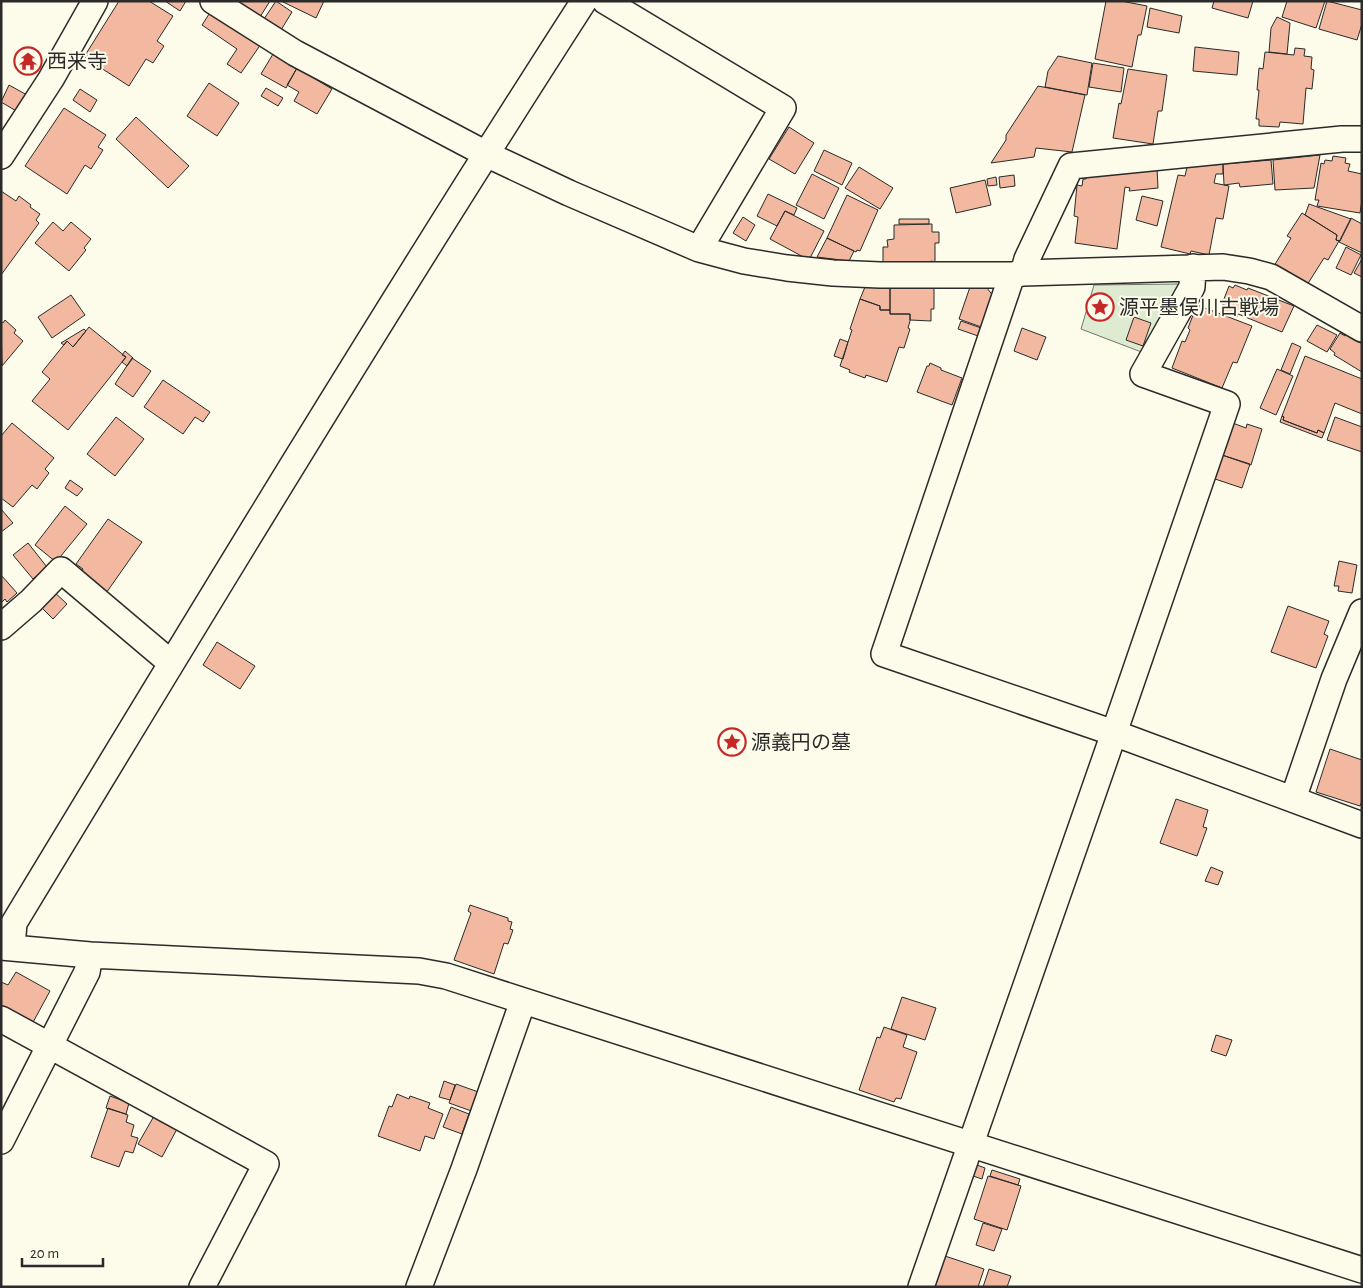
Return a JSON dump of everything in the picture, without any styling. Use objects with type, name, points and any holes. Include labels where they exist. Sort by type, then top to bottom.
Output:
[{"type":"street","points":[[1,156],[51,78],[95,1]]},
{"type":"street","points":[[213,1],[295,53],[486,154],[569,193],[699,249],[744,261],[787,268],[833,273],[880,275],[1018,274],[1223,267],[1271,277],[1362,329]]},
{"type":"street","points":[[584,1],[486,154],[171,663],[14,923],[7,947],[90,955],[419,971],[446,976],[1362,1270]]},
{"type":"street","points":[[605,1],[783,108],[699,249]]},
{"type":"street","points":[[1362,139],[1342,139],[1071,166],[1018,274],[884,654],[1114,733],[1362,825]]},
{"type":"street","points":[[921,1287],[1227,404],[1143,374],[1192,287],[1193,267]]},
{"type":"street","points":[[1,627],[31,601],[61,570],[171,663]]},
{"type":"street","points":[[1293,799],[1334,679],[1362,612]]},
{"type":"street","points":[[1,1141],[87,972],[90,955]]},
{"type":"street","points":[[419,1287],[464,1169],[523,1001]]},
{"type":"street","points":[[1,1020],[266,1164],[202,1287]]},
{"type":"green space","points":[[1180,284],[1144,353],[1081,329],[1094,285]]},
{"type":"building","points":[[119,1],[149,1],[173,16],[157,41],[164,46],[153,63],[146,59],[129,86],[84,57]]},
{"type":"building","points":[[165,1],[186,1],[180,11]]},
{"type":"building","points":[[236,1],[270,1],[260,17]]},
{"type":"building","points":[[276,1],[292,12],[281,30],[264,19]]},
{"type":"building","points":[[281,1],[324,1],[316,18]]},
{"type":"building","points":[[1106,1],[1121,1],[1147,6],[1141,35],[1138,35],[1132,67],[1095,59]]},
{"type":"building","points":[[1214,1],[1253,1],[1248,18],[1212,8]]},
{"type":"building","points":[[1287,1],[1325,1],[1316,28],[1282,17]]},
{"type":"building","points":[[1327,1],[1362,10],[1362,24],[1357,40],[1319,29]]},
{"type":"building","points":[[1150,8],[1182,16],[1179,33],[1147,27]]},
{"type":"building","points":[[211,11],[261,44],[241,73],[227,64],[237,49],[202,25]]},
{"type":"building","points":[[1277,17],[1290,23],[1287,54],[1269,52],[1271,28]]},
{"type":"building","points":[[1195,47],[1239,52],[1237,75],[1193,71]]},
{"type":"building","points":[[1295,48],[1305,49],[1304,56],[1312,57],[1311,69],[1314,70],[1312,89],[1306,88],[1303,124],[1280,122],[1279,127],[1259,126],[1259,119],[1256,119],[1259,90],[1257,90],[1259,68],[1263,69],[1265,52],[1294,55]]},
{"type":"building","points":[[273,54],[297,68],[286,88],[261,74]]},
{"type":"building","points":[[1058,56],[1092,63],[1087,95],[1045,87],[1048,71]]},
{"type":"building","points":[[1093,63],[1124,68],[1121,92],[1089,87]]},
{"type":"building","points":[[297,68],[332,89],[317,114],[294,101],[299,92],[287,85]]},
{"type":"building","points":[[1128,69],[1167,75],[1162,111],[1158,111],[1153,144],[1113,138],[1119,103],[1121,104]]},
{"type":"building","points":[[209,83],[239,103],[217,136],[187,116]]},
{"type":"building","points":[[9,85],[27,95],[18,112],[1,102]]},
{"type":"building","points":[[1038,86],[1085,95],[1072,152],[1036,148],[1034,157],[991,163],[1006,140],[1006,135]]},
{"type":"building","points":[[266,88],[283,98],[278,106],[261,96]]},
{"type":"building","points":[[80,89],[97,100],[90,112],[73,100]]},
{"type":"building","points":[[64,108],[106,135],[98,147],[103,150],[91,169],[85,165],[67,194],[25,166]]},
{"type":"building","points":[[136,117],[189,166],[168,188],[116,139]]},
{"type":"building","points":[[789,127],[814,143],[795,174],[769,159]]},
{"type":"building","points":[[824,150],[852,163],[842,185],[814,171]]},
{"type":"building","points":[[1320,155],[1314,188],[1275,190],[1273,160]]},
{"type":"building","points":[[1333,156],[1346,158],[1345,163],[1350,164],[1348,171],[1362,174],[1360,213],[1317,206],[1319,200],[1315,200],[1321,163],[1324,164],[1325,160],[1332,161]]},
{"type":"building","points":[[1271,160],[1273,184],[1240,187],[1239,183],[1224,185],[1223,164]]},
{"type":"building","points":[[1223,164],[1223,174],[1216,174],[1214,183],[1229,186],[1223,219],[1216,218],[1209,255],[1191,251],[1190,254],[1161,247],[1178,175],[1185,176],[1187,167]]},
{"type":"building","points":[[859,167],[893,188],[880,209],[845,188]]},
{"type":"building","points":[[1157,168],[1158,188],[1129,191],[1130,188],[1125,187],[1117,249],[1075,243],[1078,217],[1074,216],[1077,185],[1082,186],[1083,179],[1086,179],[1087,174]]},
{"type":"building","points":[[812,174],[839,188],[824,219],[796,205]]},
{"type":"building","points":[[1014,175],[1015,186],[1000,188],[999,177]]},
{"type":"building","points":[[996,177],[997,185],[988,186],[987,179]]},
{"type":"building","points":[[985,180],[991,205],[956,213],[950,188]]},
{"type":"building","points":[[1,191],[16,201],[19,196],[40,214],[36,220],[39,223],[1,275]]},
{"type":"building","points":[[768,194],[797,208],[794,215],[785,211],[777,226],[757,216]]},
{"type":"building","points":[[847,195],[878,210],[860,251],[857,250],[856,252],[827,238]]},
{"type":"building","points":[[1142,196],[1163,201],[1157,226],[1136,220]]},
{"type":"building","points":[[1309,204],[1351,219],[1340,241],[1336,240],[1337,235],[1305,215]]},
{"type":"building","points":[[785,211],[824,231],[809,260],[770,239]]},
{"type":"building","points":[[1302,213],[1337,235],[1336,240],[1339,241],[1328,260],[1324,258],[1307,285],[1274,266],[1291,238],[1287,236]]},
{"type":"building","points":[[743,217],[755,225],[746,241],[733,233]]},
{"type":"building","points":[[1351,218],[1362,224],[1362,253],[1339,242]]},
{"type":"building","points":[[899,219],[929,219],[929,224],[899,224]]},
{"type":"building","points":[[53,222],[63,231],[71,222],[91,239],[84,248],[86,250],[69,271],[35,243]]},
{"type":"building","points":[[932,224],[932,232],[939,232],[939,243],[935,243],[935,262],[883,263],[883,247],[888,247],[887,240],[894,239],[894,225]]},
{"type":"building","points":[[827,238],[854,251],[849,261],[817,257]]},
{"type":"building","points":[[1346,247],[1361,255],[1351,275],[1336,268]]},
{"type":"building","points":[[1362,259],[1362,277],[1354,273]]},
{"type":"building","points":[[1235,285],[1247,290],[1248,288],[1294,306],[1282,332],[1238,314],[1237,317],[1225,312],[1227,306],[1222,304],[1229,286],[1233,288]]},
{"type":"building","points":[[890,286],[934,287],[934,309],[931,309],[931,321],[910,320],[910,314],[890,314]]},
{"type":"building","points":[[890,286],[890,310],[880,310],[880,306],[860,299],[865,287]]},
{"type":"building","points":[[970,287],[987,288],[994,297],[984,328],[959,319]]},
{"type":"building","points":[[71,295],[85,315],[52,338],[38,317]]},
{"type":"building","points":[[860,299],[880,306],[880,310],[890,310],[890,314],[910,314],[908,328],[910,329],[904,348],[899,347],[887,382],[866,375],[865,378],[849,372],[850,370],[840,366]]},
{"type":"building","points":[[1197,305],[1252,326],[1237,363],[1233,362],[1222,388],[1172,368],[1182,341],[1185,342],[1190,330],[1188,328]]},
{"type":"building","points":[[1134,317],[1151,323],[1143,346],[1126,340]]},
{"type":"building","points":[[5,320],[16,330],[14,333],[23,341],[2,366],[1,321],[3,323]]},
{"type":"building","points":[[961,321],[984,329],[981,337],[958,329]]},
{"type":"building","points":[[1317,325],[1337,335],[1327,352],[1307,341]]},
{"type":"building","points":[[89,327],[126,357],[68,430],[32,401],[50,379],[42,372],[67,341],[73,347]]},
{"type":"building","points":[[1022,328],[1046,337],[1037,360],[1014,351]]},
{"type":"building","points":[[84,329],[86,331],[73,347],[67,341],[64,345],[61,343]]},
{"type":"building","points":[[1340,333],[1345,336],[1346,334],[1362,344],[1362,372],[1334,355],[1335,353],[1330,349]]},
{"type":"building","points":[[840,339],[848,342],[843,359],[834,356]]},
{"type":"building","points":[[1292,343],[1301,347],[1290,374],[1281,370]]},
{"type":"building","points":[[125,351],[133,358],[127,366],[122,362],[126,357],[122,355]]},
{"type":"building","points":[[1305,356],[1362,379],[1362,414],[1335,403],[1324,433],[1318,430],[1317,433],[1283,420],[1284,417],[1282,416]]},
{"type":"building","points":[[132,358],[151,371],[133,397],[115,384]]},
{"type":"building","points":[[930,363],[941,368],[941,370],[962,378],[952,405],[917,392],[927,366]]},
{"type":"building","points":[[1277,369],[1293,376],[1276,415],[1260,408]]},
{"type":"building","points":[[163,380],[210,412],[203,422],[195,417],[183,434],[144,407]]},
{"type":"building","points":[[1282,416],[1284,417],[1283,420],[1317,433],[1318,430],[1324,433],[1322,438],[1280,422]]},
{"type":"building","points":[[116,417],[144,439],[115,476],[87,454]]},
{"type":"building","points":[[1335,417],[1362,427],[1362,452],[1327,440]]},
{"type":"building","points":[[1230,422],[1246,428],[1247,424],[1262,429],[1251,465],[1219,454]]},
{"type":"building","points":[[12,423],[54,458],[45,469],[49,473],[37,489],[32,485],[13,507],[1,498],[1,436]]},
{"type":"building","points":[[1219,454],[1250,464],[1242,488],[1212,478]]},
{"type":"building","points":[[70,480],[83,489],[77,496],[65,488]]},
{"type":"building","points":[[65,506],[87,524],[56,562],[35,545]]},
{"type":"building","points":[[1,509],[13,523],[1,532]]},
{"type":"building","points":[[108,519],[142,542],[104,596],[80,574],[83,569],[76,564]]},
{"type":"building","points":[[28,543],[47,567],[33,579],[13,555]]},
{"type":"building","points":[[1339,561],[1357,565],[1352,593],[1338,591],[1339,586],[1334,586]]},
{"type":"building","points":[[1,575],[17,593],[7,602],[5,599],[1,603]]},
{"type":"building","points":[[51,589],[67,604],[53,619],[37,603]]},
{"type":"building","points":[[1288,606],[1329,621],[1324,634],[1328,636],[1316,668],[1271,652]]},
{"type":"building","points":[[217,642],[255,666],[240,689],[203,665]]},
{"type":"building","points":[[1330,749],[1362,760],[1362,801],[1360,806],[1316,792]]},
{"type":"building","points":[[1176,799],[1208,810],[1203,827],[1207,828],[1197,856],[1160,843]]},
{"type":"building","points":[[1211,867],[1223,872],[1218,885],[1205,881]]},
{"type":"building","points":[[470,905],[508,918],[508,921],[512,922],[510,929],[513,930],[508,944],[504,943],[494,974],[454,960],[471,913],[468,911]]},
{"type":"building","points":[[16,972],[50,991],[31,1026],[1,1010],[1,982],[8,985]]},
{"type":"building","points":[[902,997],[936,1008],[925,1040],[891,1029]]},
{"type":"building","points":[[884,1027],[907,1035],[903,1047],[917,1052],[901,1099],[896,1098],[894,1102],[859,1090],[877,1037],[880,1038]]},
{"type":"building","points":[[1216,1035],[1232,1040],[1226,1056],[1211,1051]]},
{"type":"building","points":[[444,1081],[455,1085],[450,1100],[439,1097]]},
{"type":"building","points":[[456,1084],[484,1094],[477,1113],[449,1103]]},
{"type":"building","points":[[397,1094],[409,1099],[410,1096],[430,1103],[428,1108],[443,1114],[434,1139],[425,1136],[420,1151],[378,1136],[389,1106],[392,1107]]},
{"type":"building","points":[[110,1096],[129,1103],[126,1114],[106,1108]]},
{"type":"building","points":[[451,1107],[469,1114],[462,1134],[443,1127]]},
{"type":"building","points":[[108,1108],[128,1115],[126,1122],[134,1125],[131,1136],[138,1138],[133,1153],[125,1151],[119,1167],[91,1157]]},
{"type":"building","points":[[154,1116],[177,1129],[162,1157],[138,1144]]},
{"type":"building","points":[[977,1165],[985,1168],[982,1179],[973,1176]]},
{"type":"building","points":[[992,1170],[1020,1179],[1018,1185],[990,1176]]},
{"type":"building","points":[[988,1176],[1021,1186],[1007,1230],[974,1219]]},
{"type":"building","points":[[983,1223],[1002,1229],[994,1251],[976,1245]]},
{"type":"building","points":[[945,1256],[984,1269],[978,1287],[935,1287]]},
{"type":"building","points":[[989,1269],[1011,1276],[1007,1287],[983,1287]]},
{"type":"place","name":"西来寺","points":[[28,61]]},
{"type":"place","name":"源平墨俣川古戦場","points":[[1100,307]]},
{"type":"place","name":"源義円の墓","points":[[732,742]]}]
